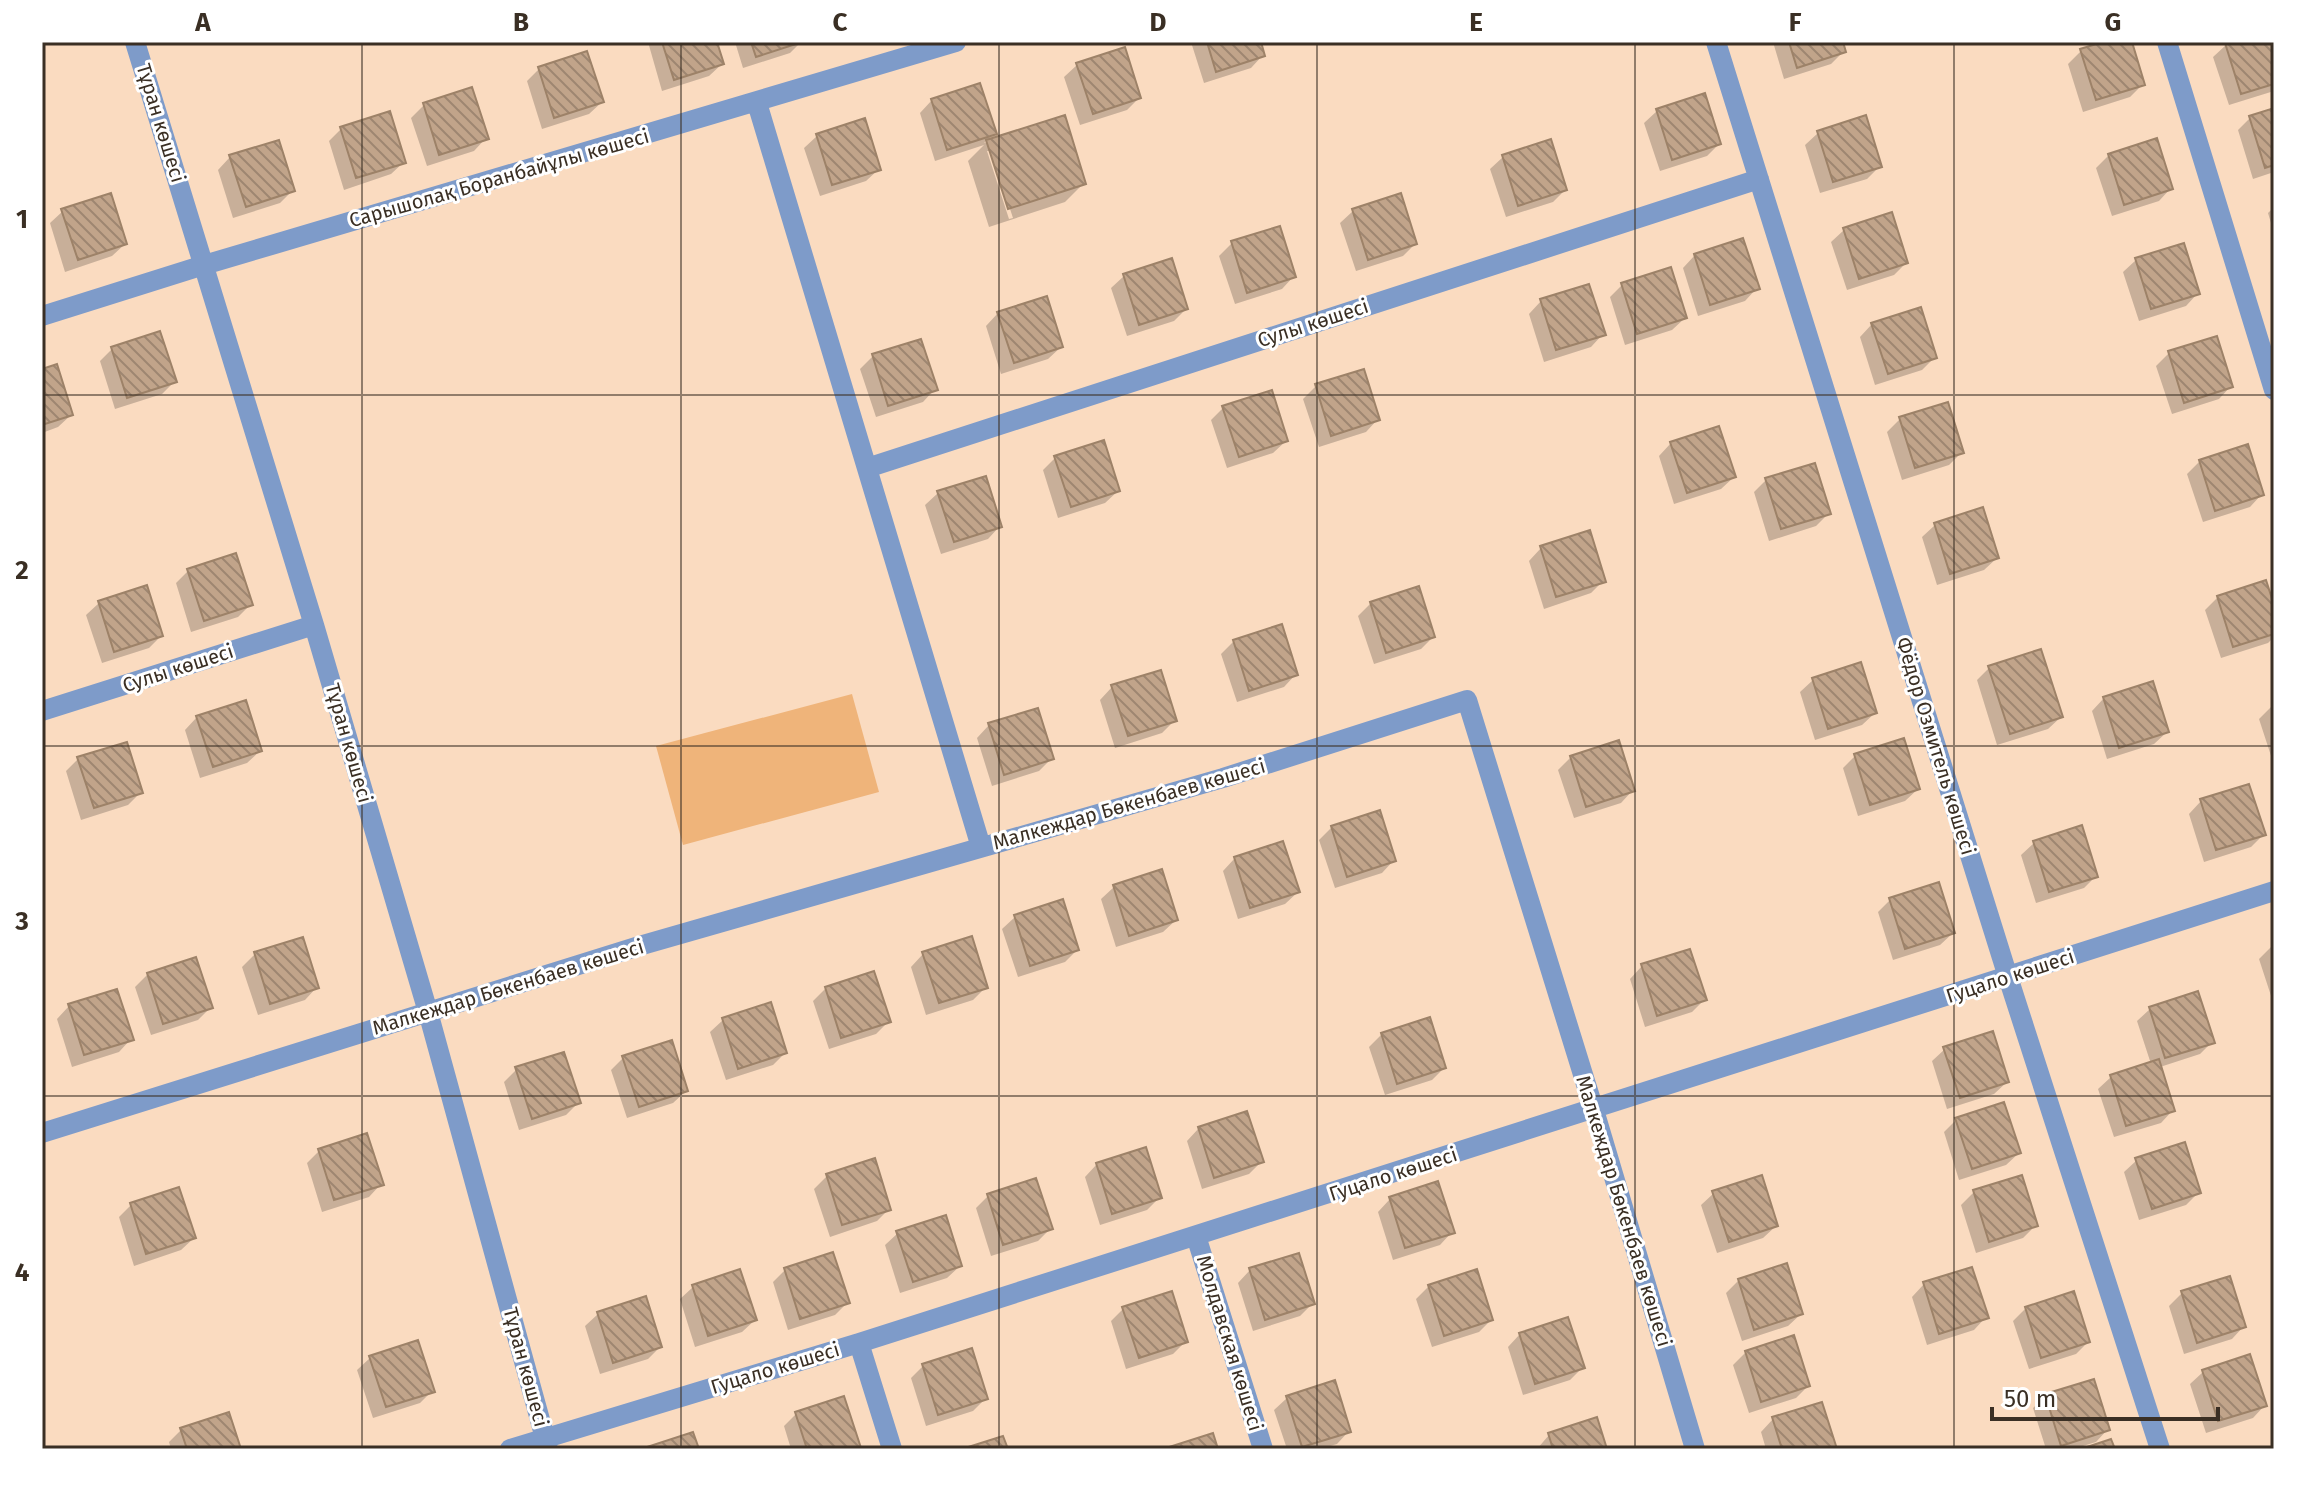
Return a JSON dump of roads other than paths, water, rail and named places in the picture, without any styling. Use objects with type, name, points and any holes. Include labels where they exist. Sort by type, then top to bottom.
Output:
[{"type":"street","name":"Тұран көшесі","points":[[135,42],[314,625],[428,1012],[547,1443]]},
{"type":"street","name":"Сарышолақ Боранбайұлы көшесі","points":[[42,316],[956,42]]},
{"type":"street","name":"Фёдор Озмитель көшесі","points":[[1716,42],[2008,977],[2160,1449]]},
{"type":"street","points":[[2167,42],[2274,390]]},
{"type":"street","points":[[757,103],[981,847]]},
{"type":"street","name":"Сулы көшесі","points":[[867,468],[1759,179]]},
{"type":"street","name":"Сулы көшесі","points":[[42,711],[314,625]]},
{"type":"street","name":"Малкеждар Бөкенбаев көшесі","points":[[42,1133],[639,946],[1223,778],[1467,700],[1695,1449]]},
{"type":"street","name":"Гуцало көшесі","points":[[510,1449],[547,1443],[2274,891]]},
{"type":"street","name":"Молдавская көшесі","points":[[1196,1236],[1263,1449]]},
{"type":"street","points":[[859,1343],[892,1449]]}]
